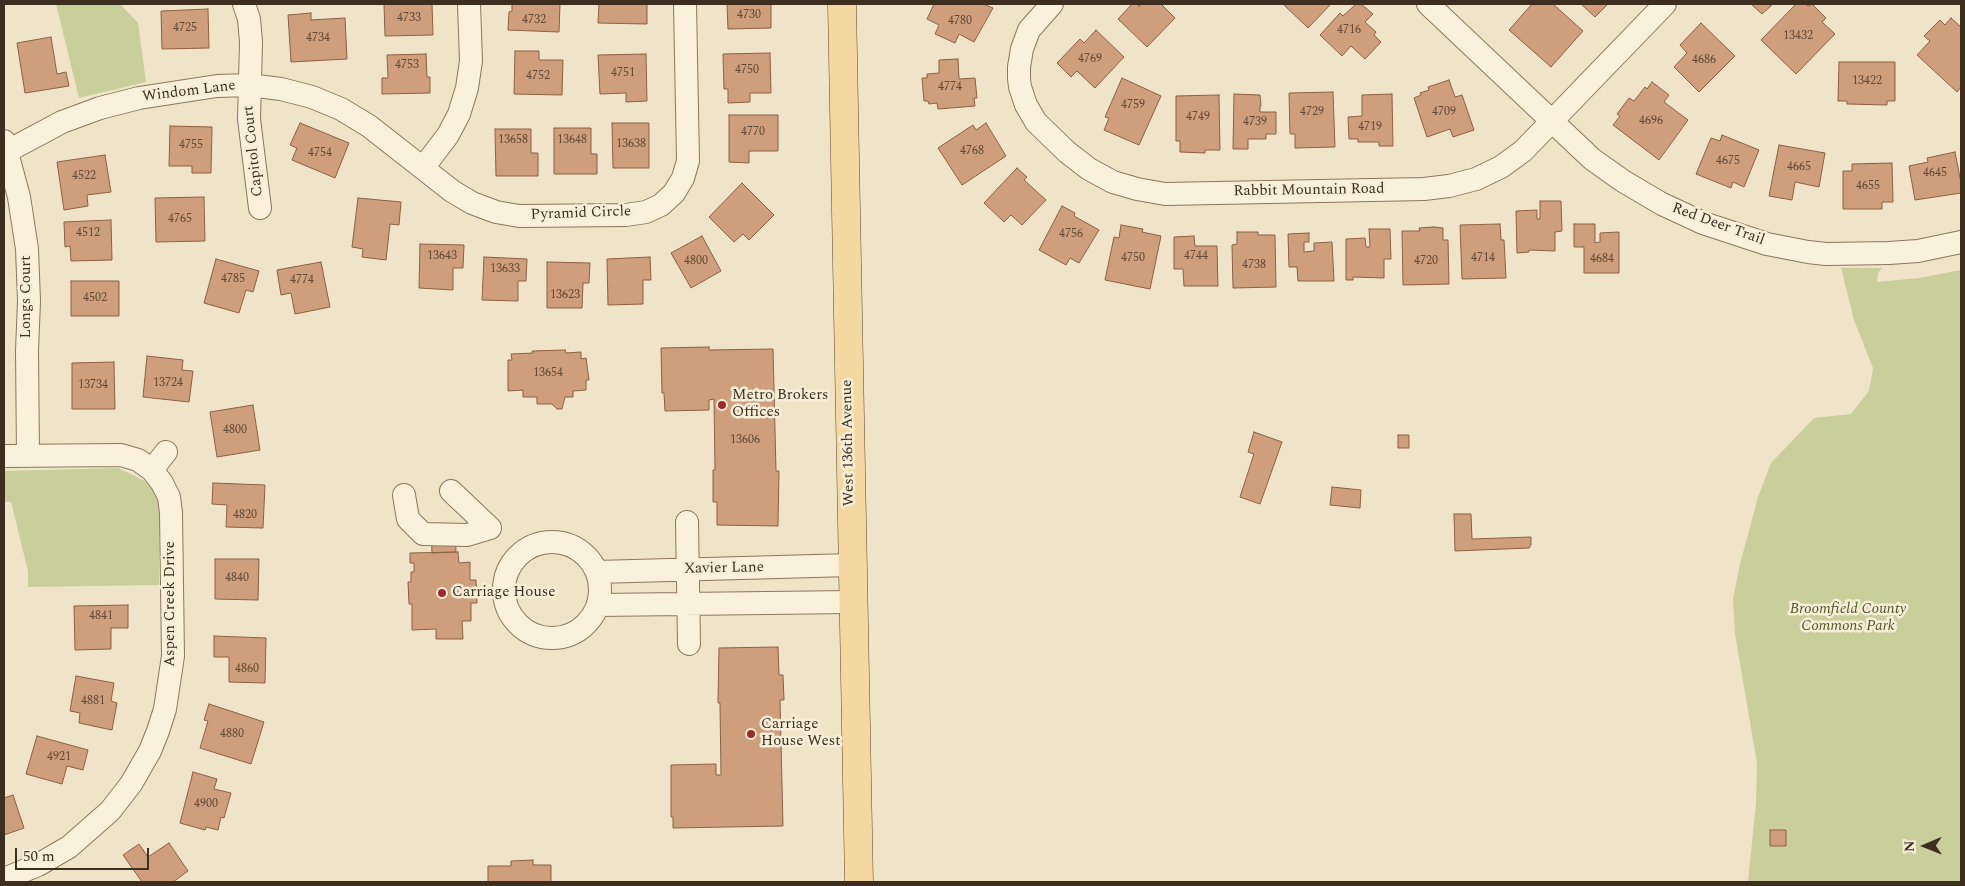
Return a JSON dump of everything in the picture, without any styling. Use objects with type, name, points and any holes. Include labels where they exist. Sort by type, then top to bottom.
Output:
[{"type":"main road","name":"West 136th Avenue","points":[[842,4],[851,565],[859,882]]},
{"type":"street","name":"Capitol Court","points":[[244,4],[251,42],[249,119],[260,208]]},
{"type":"street","points":[[423,168],[448,135],[459,114],[467,88],[471,61],[468,4]]},
{"type":"street","name":"Pyramid Circle","points":[[423,168],[452,191],[472,203],[496,212],[519,216],[626,215],[646,212],[661,205],[674,193],[683,178],[688,161],[685,4]]},
{"type":"street","name":"Rabbit Mountain Road","points":[[1052,4],[1029,30],[1022,49],[1019,67],[1020,87],[1026,105],[1036,122],[1067,152],[1089,169],[1114,182],[1164,194],[1424,188],[1449,186],[1476,179],[1501,167],[1523,151],[1665,4]]},
{"type":"street","name":"Red Deer Trail","points":[[1428,4],[1592,159],[1623,181],[1662,204],[1703,223],[1767,244],[1808,252],[1848,255],[1918,251],[1961,242]]},
{"type":"street","name":"Windom Lane","points":[[5,148],[62,122],[100,108],[149,96],[217,86],[249,85],[289,91],[312,97],[341,109],[368,126],[423,168]]},
{"type":"street","name":"Longs Court","points":[[5,148],[19,197],[27,249],[29,301],[27,352],[28,455]]},
{"type":"street","points":[[152,470],[166,452]]},
{"type":"street","name":"Aspen Creek Drive","points":[[4,456],[121,455],[138,460],[152,470],[165,490],[171,513],[173,656],[165,709],[158,731],[150,751],[131,784],[110,811],[69,847],[38,865],[4,879]]},
{"type":"street","points":[[404,495],[408,519],[423,534],[467,535],[490,528],[451,491]]},
{"type":"street","points":[[688,522],[689,644]]},
{"type":"street","points":[[552,541],[566,544],[579,550],[590,560],[597,572],[600,588],[598,605],[591,619],[580,630],[566,637],[550,639],[534,636],[521,628],[510,616],[504,601],[503,584],[508,569],[517,556],[527,548],[539,543],[552,541]]},
{"type":"street","name":"Xavier Lane","points":[[597,572],[851,565]]},
{"type":"street","points":[[598,605],[852,602]]},
{"type":"green space","points":[[56,4],[120,4],[138,23],[146,82],[79,98]]},
{"type":"green space","name":"Broomfield County Commons Park","points":[[1841,268],[1882,268],[1878,273],[1877,282],[1919,278],[1961,270],[1961,882],[1748,882],[1756,803],[1757,763],[1735,634],[1733,599],[1740,564],[1758,497],[1771,463],[1814,418],[1851,414],[1869,391],[1873,368],[1854,320]]},
{"type":"green space","points":[[118,468],[143,480],[152,488],[157,498],[159,512],[159,585],[28,587],[28,571],[11,502],[4,502],[4,471]]},
{"type":"building","points":[[384,4],[432,4],[433,35],[385,36]]},
{"type":"building","points":[[512,4],[560,4],[559,32],[508,30],[509,12],[512,11]]},
{"type":"building","points":[[599,4],[647,4],[647,24],[598,23]]},
{"type":"building","points":[[727,4],[771,4],[771,28],[728,29]]},
{"type":"building","points":[[934,4],[983,4],[993,8],[974,42],[959,34],[955,43],[935,34],[939,25],[927,19]]},
{"type":"building","points":[[1132,4],[1137,4],[1140,7],[1138,4],[1163,4],[1175,18],[1147,47],[1118,19]]},
{"type":"building","points":[[1283,4],[1331,4],[1308,28]]},
{"type":"building","points":[[1356,4],[1361,4],[1373,14],[1365,22],[1376,32],[1374,35],[1381,42],[1365,59],[1351,46],[1342,56],[1320,35],[1340,13],[1343,16]]},
{"type":"building","points":[[1532,4],[1553,4],[1583,31],[1551,67],[1509,30]]},
{"type":"building","points":[[1581,4],[1608,4],[1595,17]]},
{"type":"building","points":[[1751,4],[1773,4],[1762,14]]},
{"type":"building","points":[[1796,4],[1806,4],[1808,6],[1812,4],[1826,18],[1822,22],[1835,34],[1796,74],[1761,40]]},
{"type":"building","points":[[208,9],[209,48],[162,49],[161,11]]},
{"type":"building","points":[[311,13],[311,20],[345,18],[347,59],[291,62],[288,15]]},
{"type":"building","points":[[1951,18],[1961,27],[1961,87],[1957,92],[1917,55],[1930,41],[1924,36],[1940,20],[1945,25]]},
{"type":"building","points":[[1701,23],[1735,56],[1699,92],[1674,67],[1687,53],[1680,45]]},
{"type":"building","points":[[1096,30],[1124,57],[1095,88],[1077,71],[1071,77],[1057,63],[1080,39],[1084,43]]},
{"type":"building","points":[[51,37],[57,74],[66,72],[69,86],[25,93],[17,43]]},
{"type":"building","points":[[515,51],[539,51],[539,60],[563,60],[562,95],[514,94]]},
{"type":"building","points":[[770,53],[771,93],[750,93],[750,102],[728,103],[728,89],[724,89],[723,54]]},
{"type":"building","points":[[426,54],[427,77],[430,77],[430,93],[382,94],[382,78],[388,78],[387,55]]},
{"type":"building","points":[[646,54],[647,101],[626,102],[626,93],[600,94],[598,55]]},
{"type":"building","points":[[958,59],[959,79],[975,78],[977,98],[974,98],[975,106],[938,109],[937,103],[929,104],[928,101],[924,101],[922,78],[927,78],[927,74],[939,73],[939,60]]},
{"type":"building","points":[[1839,62],[1895,62],[1895,101],[1887,101],[1887,105],[1847,104],[1847,101],[1838,101]]},
{"type":"building","points":[[1122,78],[1161,96],[1139,145],[1104,130],[1109,118],[1105,117]]},
{"type":"building","points":[[1449,80],[1455,97],[1462,95],[1474,130],[1453,137],[1450,129],[1427,137],[1414,98],[1421,95],[1420,93],[1429,90],[1428,87]]},
{"type":"building","points":[[1652,82],[1669,95],[1664,102],[1688,120],[1659,160],[1613,125],[1620,116],[1617,114],[1629,98],[1634,101],[1645,87],[1647,89]]},
{"type":"building","points":[[1333,92],[1335,147],[1295,148],[1295,134],[1290,134],[1289,93]]},
{"type":"building","points":[[1234,94],[1260,95],[1260,112],[1276,112],[1276,134],[1266,134],[1266,139],[1248,139],[1248,149],[1233,149]]},
{"type":"building","points":[[1392,94],[1393,146],[1379,146],[1379,142],[1358,142],[1358,139],[1349,139],[1348,117],[1362,116],[1362,95]]},
{"type":"building","points":[[1219,95],[1220,150],[1205,150],[1205,153],[1180,152],[1180,141],[1176,141],[1176,96]]},
{"type":"building","points":[[729,115],[778,115],[778,151],[749,151],[749,163],[729,162]]},
{"type":"building","points":[[300,123],[349,143],[335,178],[292,160],[297,148],[290,145]]},
{"type":"building","points":[[612,123],[649,123],[649,168],[613,168]]},
{"type":"building","points":[[986,123],[1006,156],[962,185],[938,148],[973,125],[976,130]]},
{"type":"building","points":[[170,126],[212,127],[211,173],[192,173],[192,166],[169,166]]},
{"type":"building","points":[[554,128],[591,128],[591,154],[597,154],[597,174],[554,174]]},
{"type":"building","points":[[495,129],[531,129],[531,153],[538,153],[538,176],[496,176]]},
{"type":"building","points":[[1722,135],[1759,150],[1744,187],[1733,182],[1731,188],[1696,174],[1711,138],[1720,141]]},
{"type":"building","points":[[1779,145],[1825,153],[1819,187],[1795,182],[1792,200],[1769,196]]},
{"type":"building","points":[[1955,152],[1961,193],[1915,200],[1909,166],[1928,162],[1927,158]]},
{"type":"building","points":[[105,155],[111,192],[87,195],[88,206],[64,210],[57,162]]},
{"type":"building","points":[[1892,163],[1893,202],[1882,202],[1882,209],[1843,209],[1843,171],[1852,171],[1852,164]]},
{"type":"building","points":[[1017,168],[1027,177],[1024,180],[1046,200],[1022,225],[1011,215],[1004,222],[984,203]]},
{"type":"building","points":[[742,183],[774,215],[749,240],[743,234],[734,242],[709,217]]},
{"type":"building","points":[[204,197],[205,241],[156,242],[155,198]]},
{"type":"building","points":[[358,198],[401,202],[399,225],[390,224],[386,260],[362,257],[363,249],[352,247]]},
{"type":"building","points":[[1540,201],[1561,201],[1562,231],[1555,232],[1555,251],[1529,250],[1529,252],[1517,253],[1516,211],[1537,210],[1537,219],[1540,219]]},
{"type":"building","points":[[1062,206],[1075,213],[1074,216],[1099,230],[1079,263],[1070,258],[1066,265],[1039,250]]},
{"type":"building","points":[[111,220],[112,260],[71,261],[70,246],[65,247],[64,222]]},
{"type":"building","points":[[1500,224],[1501,240],[1504,240],[1506,278],[1462,279],[1460,225]]},
{"type":"building","points":[[1574,224],[1595,224],[1595,243],[1600,242],[1600,233],[1619,232],[1619,273],[1584,273],[1584,247],[1574,247]]},
{"type":"building","points":[[1121,225],[1143,229],[1142,232],[1161,236],[1150,289],[1105,280],[1114,237],[1119,238]]},
{"type":"building","points":[[1419,228],[1443,228],[1443,240],[1448,240],[1449,284],[1403,285],[1402,231],[1420,231]]},
{"type":"building","points":[[1369,229],[1390,229],[1391,259],[1384,259],[1384,278],[1353,277],[1353,280],[1346,280],[1346,239],[1365,238],[1366,247],[1370,247]]},
{"type":"building","points":[[1237,232],[1258,232],[1258,235],[1275,235],[1276,287],[1233,288],[1232,245],[1237,244]]},
{"type":"building","points":[[1309,233],[1309,242],[1304,242],[1304,252],[1314,251],[1314,243],[1332,242],[1334,281],[1298,281],[1297,267],[1289,267],[1288,234]]},
{"type":"building","points":[[702,236],[721,271],[691,288],[671,253]]},
{"type":"building","points":[[1194,236],[1195,246],[1217,246],[1218,286],[1184,286],[1183,269],[1174,269],[1174,237]]},
{"type":"building","points":[[420,244],[464,245],[463,268],[453,268],[453,290],[419,288]]},
{"type":"building","points":[[484,257],[527,259],[526,281],[518,281],[518,301],[482,300]]},
{"type":"building","points":[[650,257],[651,280],[643,280],[643,304],[608,305],[607,259]]},
{"type":"building","points":[[216,259],[259,271],[253,292],[246,290],[239,313],[204,303]]},
{"type":"building","points":[[321,262],[330,307],[295,314],[291,293],[281,295],[277,270]]},
{"type":"building","points":[[547,262],[590,263],[589,283],[583,283],[582,308],[547,308]]},
{"type":"building","points":[[71,281],[119,281],[119,316],[71,316]]},
{"type":"building","points":[[709,347],[709,350],[773,349],[776,471],[779,471],[778,526],[717,525],[717,502],[713,502],[713,470],[715,470],[714,399],[709,400],[709,410],[665,411],[664,393],[662,393],[661,348]]},
{"type":"building","points":[[565,350],[566,353],[581,352],[581,359],[586,358],[589,380],[586,380],[586,390],[573,391],[573,397],[565,397],[562,409],[557,409],[552,404],[537,404],[537,397],[523,397],[523,390],[508,391],[508,360],[512,360],[511,354]]},
{"type":"building","points":[[147,356],[183,360],[182,370],[193,371],[189,402],[143,397]]},
{"type":"building","points":[[114,362],[115,409],[72,409],[72,363]]},
{"type":"building","points":[[253,405],[260,450],[217,457],[210,412]]},
{"type":"building","points":[[1254,432],[1282,442],[1260,504],[1240,497],[1254,454],[1248,452]]},
{"type":"building","points":[[1398,435],[1409,435],[1409,448],[1398,448]]},
{"type":"building","points":[[213,483],[265,485],[263,528],[226,527],[227,505],[212,504]]},
{"type":"building","points":[[1332,487],[1361,490],[1360,508],[1330,505]]},
{"type":"building","points":[[1454,514],[1471,514],[1472,539],[1531,537],[1531,545],[1529,548],[1455,551]]},
{"type":"building","points":[[431,525],[455,525],[456,552],[432,553]]},
{"type":"building","name":"Carriage House","points":[[458,552],[459,563],[470,562],[470,580],[476,580],[477,603],[471,603],[471,621],[462,621],[463,639],[436,639],[436,629],[412,630],[412,604],[409,604],[408,582],[411,582],[411,572],[414,572],[414,563],[410,563],[410,553]]},
{"type":"building","points":[[215,559],[259,559],[258,600],[215,599]]},
{"type":"building","points":[[128,605],[128,628],[111,628],[111,649],[75,650],[74,606]]},
{"type":"building","points":[[214,636],[266,638],[265,683],[229,682],[229,657],[214,657]]},
{"type":"building","name":"Carriage House West","points":[[778,647],[779,675],[783,675],[784,700],[780,700],[783,826],[673,828],[673,817],[671,817],[671,765],[716,764],[716,775],[721,775],[720,703],[718,703],[719,648]]},
{"type":"building","points":[[76,676],[114,683],[111,701],[117,703],[112,730],[79,723],[80,713],[70,711]]},
{"type":"building","points":[[209,704],[264,722],[251,764],[200,748],[208,721],[204,720]]},
{"type":"building","points":[[37,736],[88,750],[83,770],[67,766],[62,784],[26,774]]},
{"type":"building","points":[[193,772],[217,779],[214,789],[231,793],[224,818],[221,817],[218,830],[206,827],[205,830],[180,823]]},
{"type":"building","points":[[13,795],[24,828],[4,835],[4,798]]},
{"type":"building","points":[[1770,830],[1786,830],[1786,846],[1770,846]]},
{"type":"building","points":[[169,843],[188,871],[173,882],[142,882],[123,855],[139,844],[148,857]]},
{"type":"building","points":[[533,860],[533,865],[551,865],[551,882],[488,882],[488,866],[511,866],[511,861]]},
{"type":"place","name":"Metro Brokers Offices","points":[[722,405]]},
{"type":"place","name":"Carriage House","points":[[442,593]]},
{"type":"place","name":"Carriage House West","points":[[751,734]]}]
